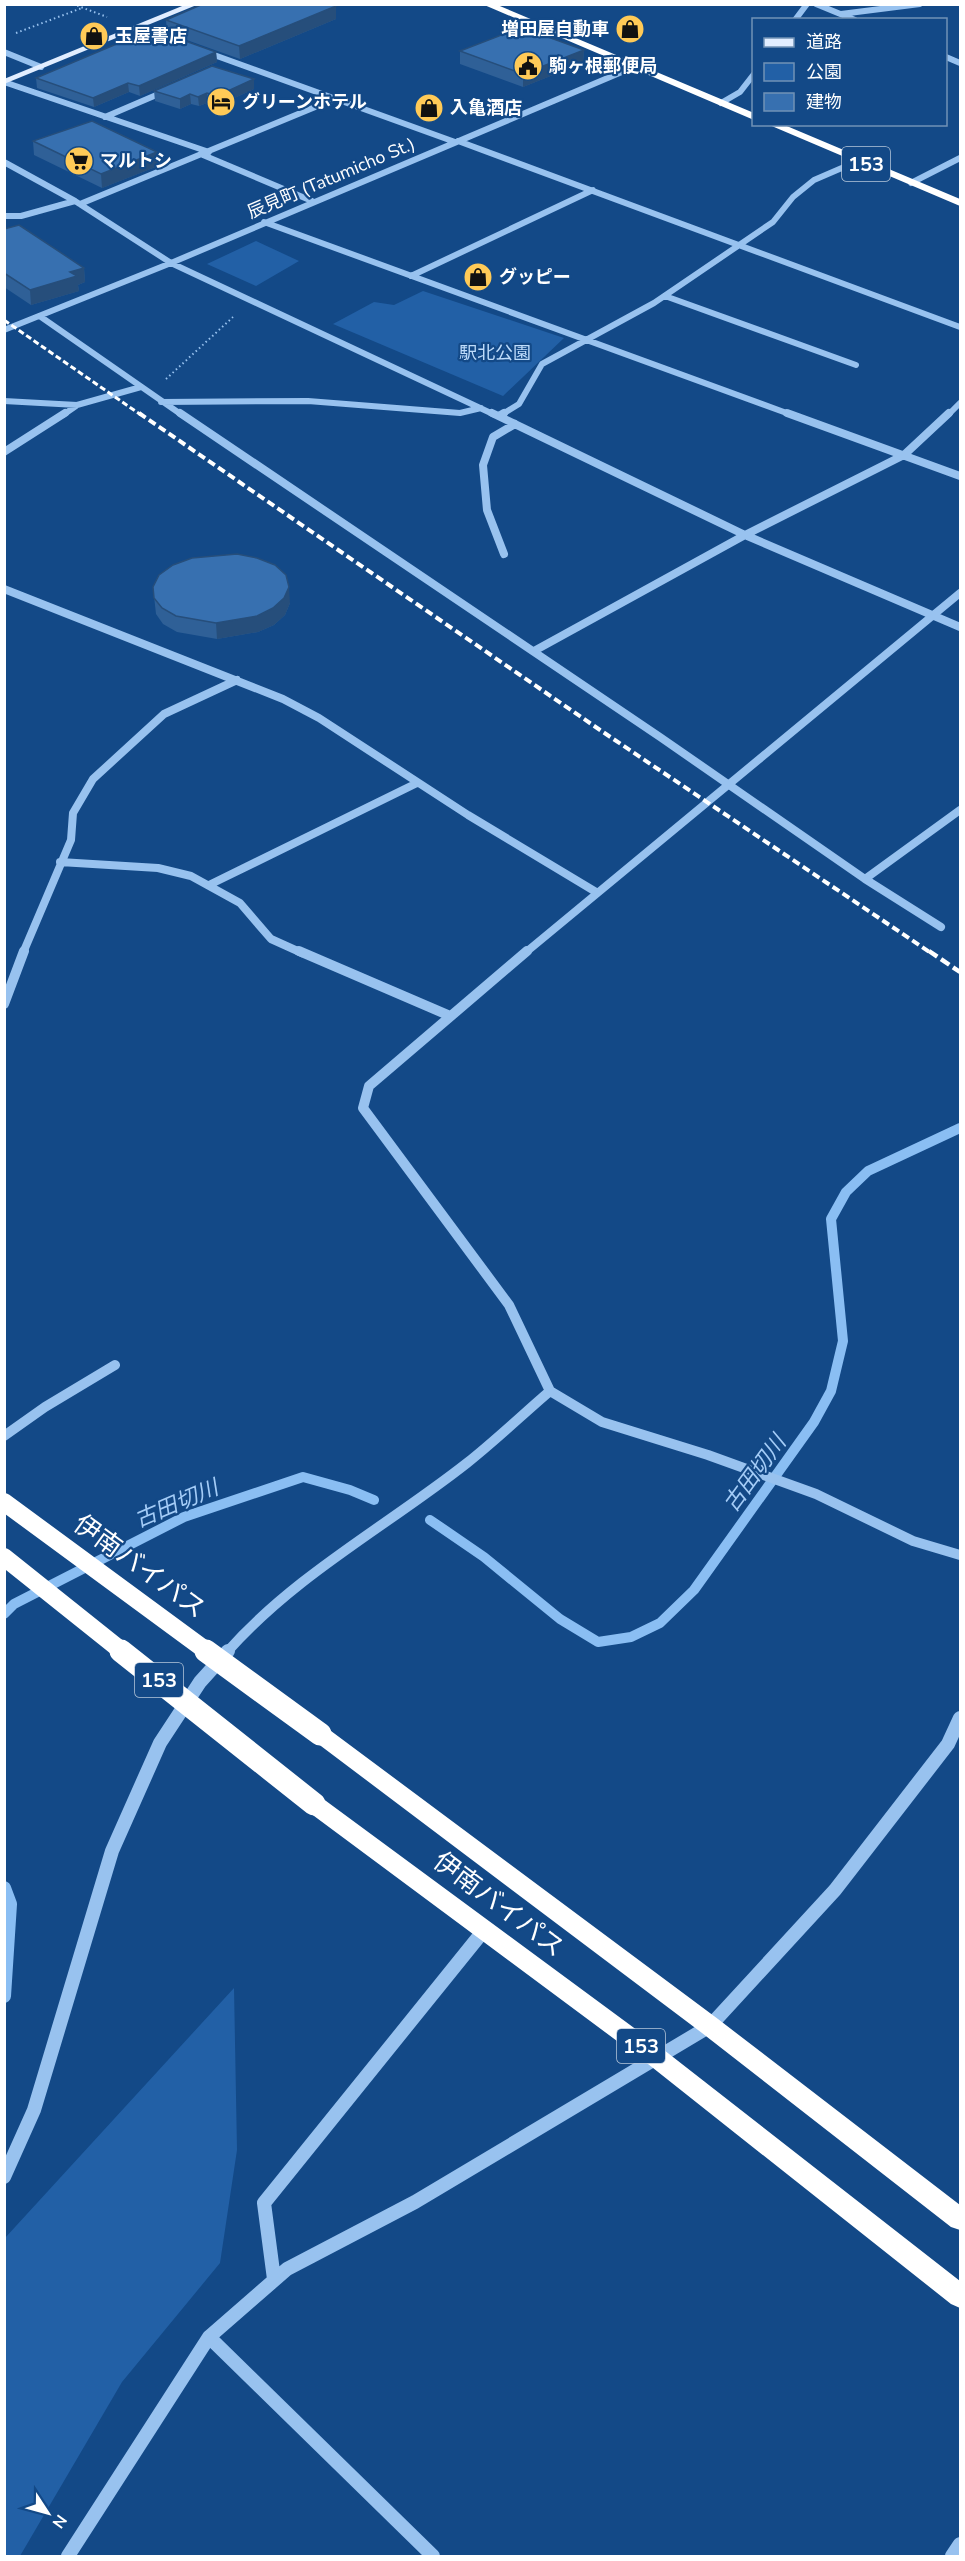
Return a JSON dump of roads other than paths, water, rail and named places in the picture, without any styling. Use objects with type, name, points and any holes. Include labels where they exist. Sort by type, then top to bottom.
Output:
[{"type":"highway","points":[[486,4],[752,117]]},
{"type":"highway","name":"153","points":[[777,126],[960,203]]},
{"type":"highway","name":"伊南バイパス","points":[[4,1502],[320,1734],[710,2026],[960,2219]]},
{"type":"highway","name":"伊南バイパス","points":[[4,1557],[315,1803],[656,2057],[960,2296]]},
{"type":"main road","points":[[4,82],[195,4]]},
{"type":"street","points":[[796,18],[807,4]]},
{"type":"street","points":[[816,4],[850,18]]},
{"type":"street","points":[[841,14],[920,4]]},
{"type":"street","points":[[138,28],[169,39]]},
{"type":"street","points":[[190,46],[593,190],[960,327]]},
{"type":"street","points":[[4,52],[41,67]]},
{"type":"street","points":[[222,66],[232,62]]},
{"type":"street","name":"辰見町 (Tatumicho St.)","points":[[4,330],[171,263],[312,201],[636,66]]},
{"type":"street","points":[[721,103],[740,92],[752,75]]},
{"type":"street","points":[[4,82],[206,154],[312,201]]},
{"type":"street","points":[[105,117],[179,85]]},
{"type":"street","points":[[4,216],[21,216],[78,202],[206,154],[336,98]]},
{"type":"street","points":[[911,183],[960,158]]},
{"type":"street","points":[[499,416],[519,404],[542,364],[582,339],[665,296],[773,222],[802,189],[814,180],[858,161]]},
{"type":"street","points":[[4,162],[78,202],[171,263],[499,416],[745,535],[960,627]]},
{"type":"street","points":[[411,276],[593,190]]},
{"type":"street","points":[[264,222],[960,476]]},
{"type":"street","points":[[665,296],[856,365]]},
{"type":"street","points":[[41,317],[160,402],[732,784],[865,879],[941,927]]},
{"type":"street","points":[[4,452],[77,405],[141,387]]},
{"type":"street","points":[[160,402],[308,400],[460,413],[481,408]]},
{"type":"street","points":[[4,401],[77,405]]},
{"type":"street","points":[[534,651],[745,535],[904,455],[960,403]]},
{"type":"street","points":[[504,554],[487,510],[483,465],[493,437],[515,424]]},
{"type":"street","points":[[4,589],[283,699],[319,718],[417,783],[596,892]]},
{"type":"street","points":[[960,593],[732,784],[596,892],[448,1015],[369,1086],[363,1108],[509,1305],[550,1391],[602,1422],[708,1455],[816,1494],[913,1541],[960,1556]]},
{"type":"street","points":[[4,1004],[60,862],[71,840],[73,813],[93,779],[164,714],[237,680]]},
{"type":"street","points":[[209,885],[417,783]]},
{"type":"street","points":[[865,879],[960,810]]},
{"type":"street","points":[[60,862],[158,868],[191,876],[240,903],[271,939],[448,1015]]},
{"type":"street","points":[[4,1436],[45,1407],[116,1365]]},
{"type":"street","points":[[4,2177],[34,2110],[112,1851],[160,1743],[200,1682],[255,1620],[320,1569],[466,1463],[550,1391]]},
{"type":"street","points":[[68,2556],[209,2337],[287,2269],[415,2202],[710,2026],[835,1890],[948,1744],[960,1718]]},
{"type":"street","points":[[274,2279],[264,2203],[485,1929]]},
{"type":"street","points":[[209,2337],[433,2556]]},
{"type":"street","points":[[951,2556],[960,2544]]},
{"type":"waterway","name":"古田切川","points":[[430,1520],[484,1557],[560,1619],[598,1642],[631,1637],[660,1623],[694,1590],[814,1422],[831,1391],[843,1341],[831,1219],[846,1192],[868,1171],[960,1128]]},
{"type":"waterway","name":"古田切川","points":[[4,1614],[14,1604],[184,1517],[303,1477],[350,1490],[374,1500]]},
{"type":"waterway","name":"古田切川","points":[[4,1888],[10,1904],[4,1996]]},
{"type":"railway","points":[[4,320],[141,415]]},
{"type":"railway","points":[[139,413],[600,730],[931,953]]},
{"type":"railway","points":[[929,951],[960,972]]},
{"type":"place","name":"増田屋自動車","points":[[630,29]]},
{"type":"place","name":"玉屋書店","points":[[94,36]]},
{"type":"place","name":"駒ヶ根郵便局","points":[[528,66]]},
{"type":"place","name":"グリーンホテル","points":[[221,102]]},
{"type":"place","name":"入亀酒店","points":[[429,108]]},
{"type":"place","name":"マルトシ","points":[[79,161]]},
{"type":"place","name":"グッピー","points":[[478,277]]},
{"type":"park label","name":"駅北公園","points":[[495,353]]}]
